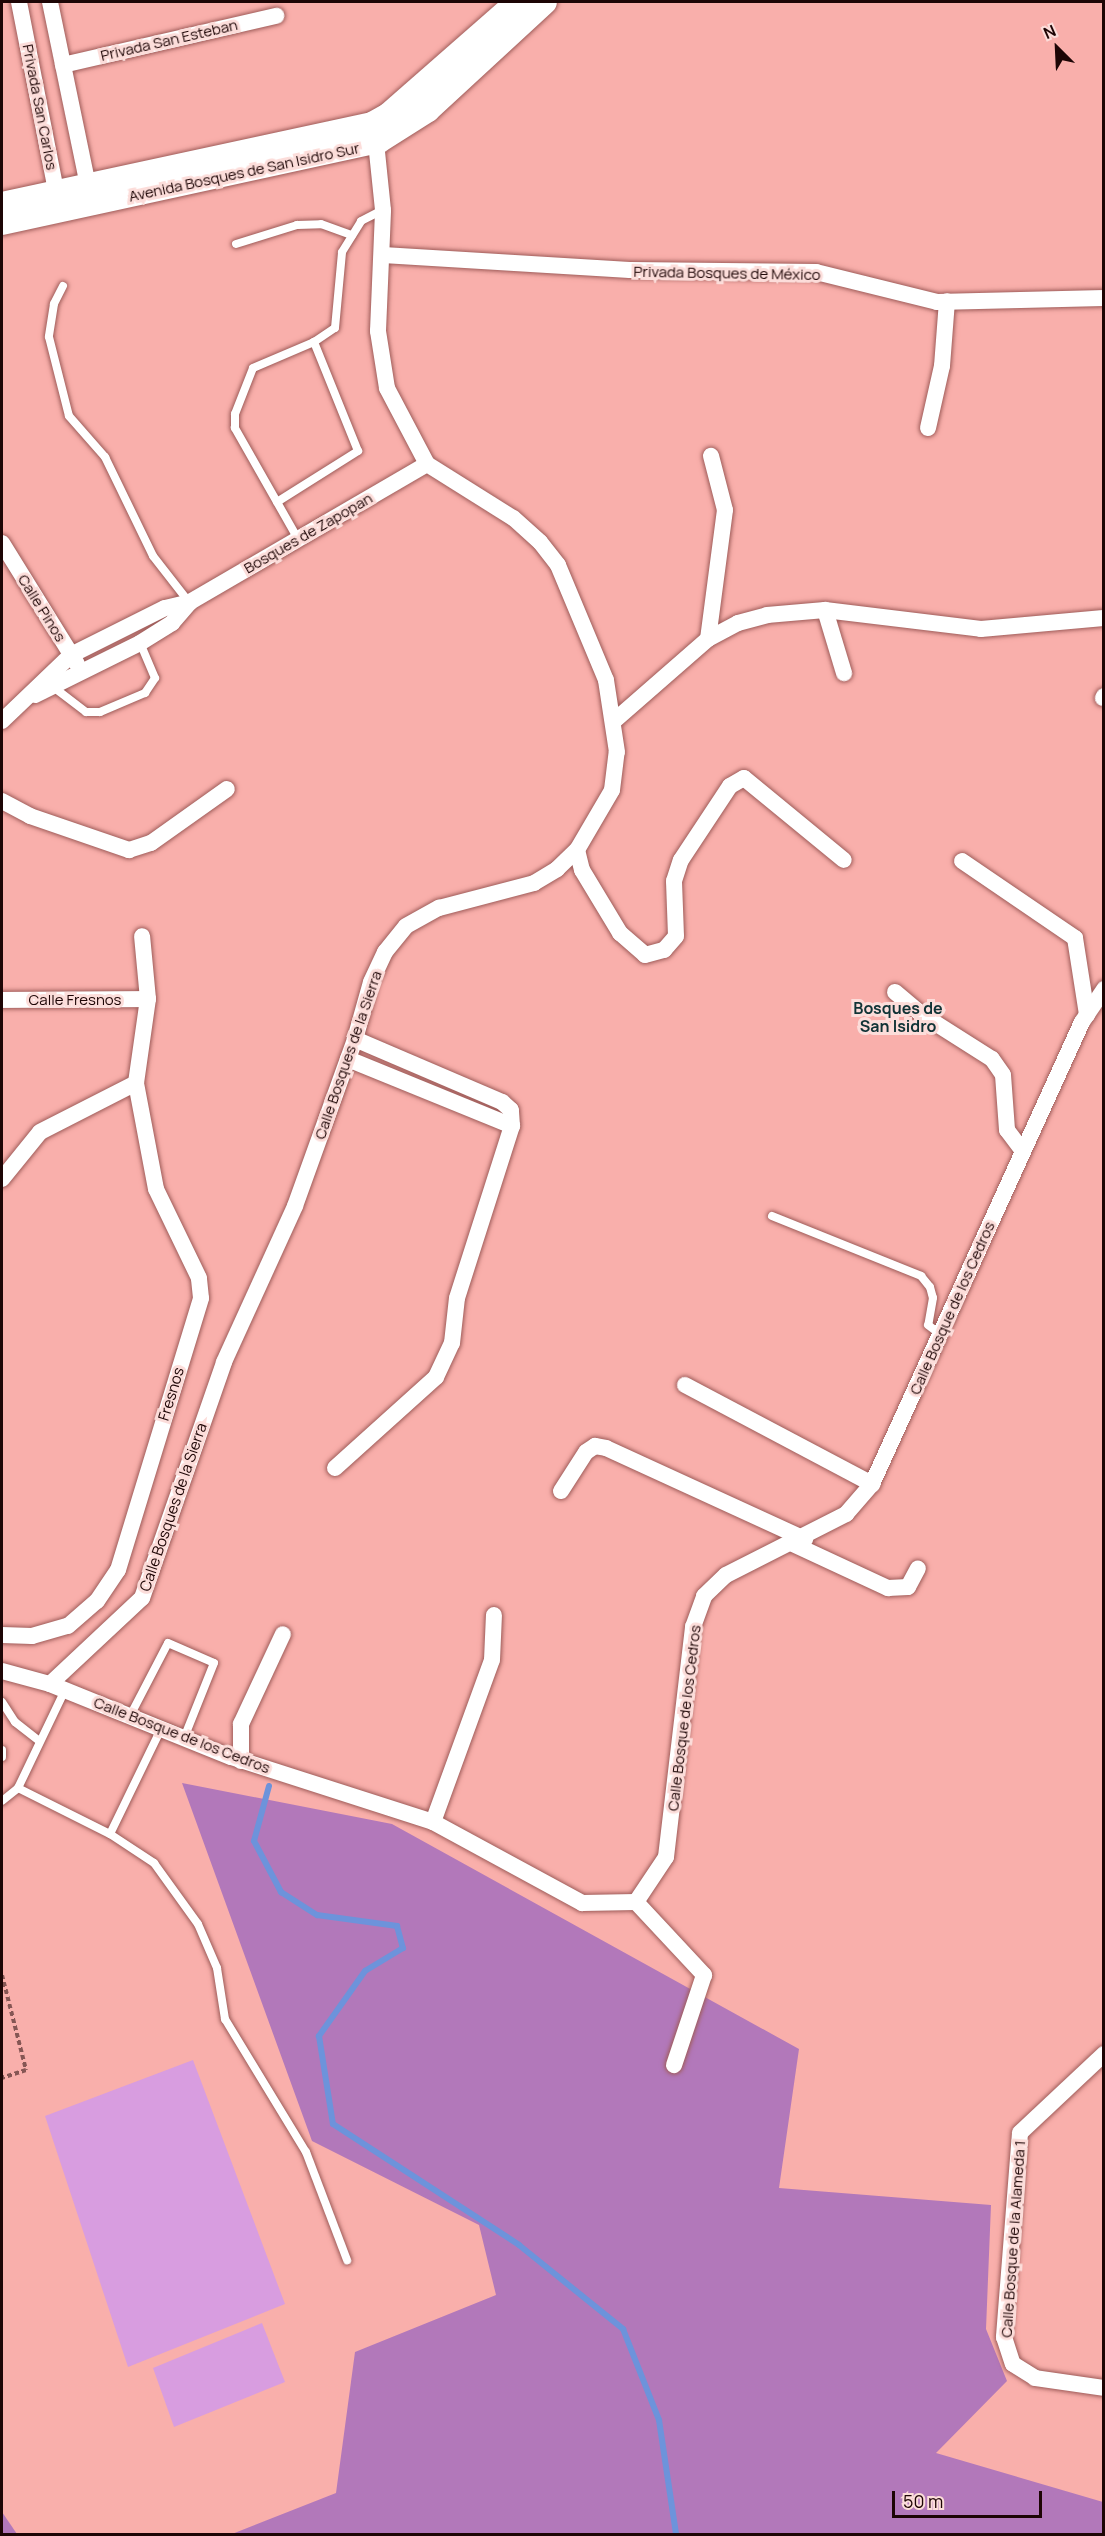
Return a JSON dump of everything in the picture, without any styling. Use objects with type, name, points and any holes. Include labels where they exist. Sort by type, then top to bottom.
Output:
[{"type":"main road","name":"Avenida Bosques de San Isidro Sur","points":[[375,132],[388,115],[517,2]]},
{"type":"main road","name":"Avenida Bosques de San Isidro Sur","points":[[2,204],[58,201],[90,195],[375,132],[428,110],[545,2]]},
{"type":"main road","name":"Avenida Bosques de San Isidro Sur","points":[[2,223],[58,201]]},
{"type":"street","name":"Privada San Carlos","points":[[19,2],[58,201]]},
{"type":"street","points":[[50,2],[90,195]]},
{"type":"street","name":"Privada San Esteban","points":[[63,64],[276,16]]},
{"type":"street","name":"Calle Bosques de la Sierra","points":[[58,1687],[142,1598],[225,1362],[295,1206],[355,1039],[371,982],[385,952],[406,927],[439,908],[534,883],[557,869],[577,850],[612,790],[616,752],[614,721],[595,647],[558,565],[540,542],[513,518],[427,464],[399,414],[381,365],[378,330],[383,255],[383,210],[375,132]]},
{"type":"street","name":"Privada Bosques de México","points":[[383,255],[630,270],[816,272],[947,301],[1104,298]]},
{"type":"street","points":[[928,428],[942,366],[947,301]]},
{"type":"street","points":[[708,639],[725,510],[711,456]]},
{"type":"street","name":"Bosques de Zapopan","points":[[2,721],[23,701],[49,682],[71,655],[165,608],[190,602],[427,464]]},
{"type":"street","name":"Calle Pinos","points":[[2,543],[82,673]]},
{"type":"street","name":"Bosques de Zapopan","points":[[49,682],[82,673],[140,643],[172,623],[190,602]]},
{"type":"street","points":[[825,610],[844,673]]},
{"type":"street","points":[[614,721],[708,639],[766,615],[825,610],[981,629],[1104,618]]},
{"type":"street","points":[[577,850],[582,870],[620,933],[645,955],[664,950],[676,936],[674,881],[681,860],[730,786],[744,778],[844,860]]},
{"type":"street","points":[[2,801],[30,816],[129,850],[151,843],[227,789]]},
{"type":"street","points":[[962,861],[1075,938],[1087,1015]]},
{"type":"street","name":"Fresnos","points":[[2,1635],[32,1636],[68,1626],[97,1601],[118,1569],[201,1298],[199,1278],[156,1190],[136,1083],[148,999],[142,936]]},
{"type":"street","name":"Calle Bosque de los Cedros","points":[[2,1671],[58,1687],[241,1761],[433,1822],[582,1903],[636,1902],[666,1857],[693,1627],[704,1596],[726,1575],[799,1541],[846,1514],[872,1484],[1023,1151],[1087,1015],[1104,989]]},
{"type":"street","points":[[895,992],[921,1014],[992,1059],[1003,1075],[1006,1130],[1023,1151]]},
{"type":"street","name":"Calle Fresnos","points":[[2,1000],[148,999]]},
{"type":"street","points":[[335,1468],[436,1377],[452,1343],[457,1298],[512,1126],[511,1110],[502,1102],[355,1039]]},
{"type":"street","points":[[348,1059],[512,1126]]},
{"type":"street","points":[[2,1179],[40,1132],[136,1083]]},
{"type":"street","points":[[685,1385],[872,1484]]},
{"type":"street","points":[[561,1491],[586,1452],[595,1446],[606,1448],[799,1541],[888,1588],[908,1587],[918,1568]]},
{"type":"street","points":[[433,1822],[492,1660],[494,1615]]},
{"type":"street","points":[[241,1761],[241,1724],[283,1634]]},
{"type":"street","points":[[636,1902],[704,1975],[674,2065]]},
{"type":"street","name":"Calle Bosque de la Alameda 1","points":[[1104,2054],[1020,2133],[1004,2337],[1013,2364],[1035,2378],[1104,2388]]},
{"type":"lane","points":[[298,539],[235,428],[235,414],[253,369],[314,342],[335,328],[342,252],[361,221],[383,210]]},
{"type":"lane","points":[[237,243],[297,225],[321,224],[352,235]]},
{"type":"lane","points":[[63,285],[54,304],[49,337],[69,416],[105,457],[153,556],[190,602]]},
{"type":"lane","points":[[277,502],[358,451],[314,342]]},
{"type":"lane","points":[[49,682],[86,712],[100,712],[145,693],[155,678],[140,643]]},
{"type":"lane","points":[[772,1216],[921,1276],[930,1287],[933,1298],[927,1325],[940,1334]]},
{"type":"lane","points":[[130,1716],[168,1643],[214,1664],[184,1738]]},
{"type":"lane","points":[[2,1801],[18,1788],[39,1741],[58,1687]]},
{"type":"lane","points":[[2,1702],[15,1722],[39,1741]]},
{"type":"lane","points":[[110,1834],[161,1729]]},
{"type":"lane","points":[[2,1750],[2,1756]]},
{"type":"lane","points":[[18,1788],[110,1834],[154,1863],[198,1924],[217,1968],[225,2019],[306,2152],[347,2260]]},
{"type":"path","points":[[2,1975],[26,2070],[2,2078]]},
{"type":"shaded area","points":[[182,1783],[392,1824],[799,2049],[779,2188],[991,2205],[986,2329],[1007,2381],[936,2453],[1103,2502],[1103,2534],[232,2534],[336,2493],[355,2352],[496,2295],[479,2225],[312,2141]]},
{"type":"shaded area","points":[[193,2060],[285,2304],[128,2367],[45,2116]]},
{"type":"shaded area","points":[[262,2323],[285,2382],[174,2427],[153,2368]]},
{"type":"shaded area","points":[[2,2512],[17,2534],[2,2534]]},
{"type":"waterway","points":[[269,1786],[254,1841],[281,1892],[317,1915],[397,1926],[403,1948],[365,1971],[319,2036],[333,2124],[519,2245],[623,2329],[659,2420],[676,2534]]},
{"type":"district","name":"Bosques de San Isidro","points":[[898,1017]]}]
